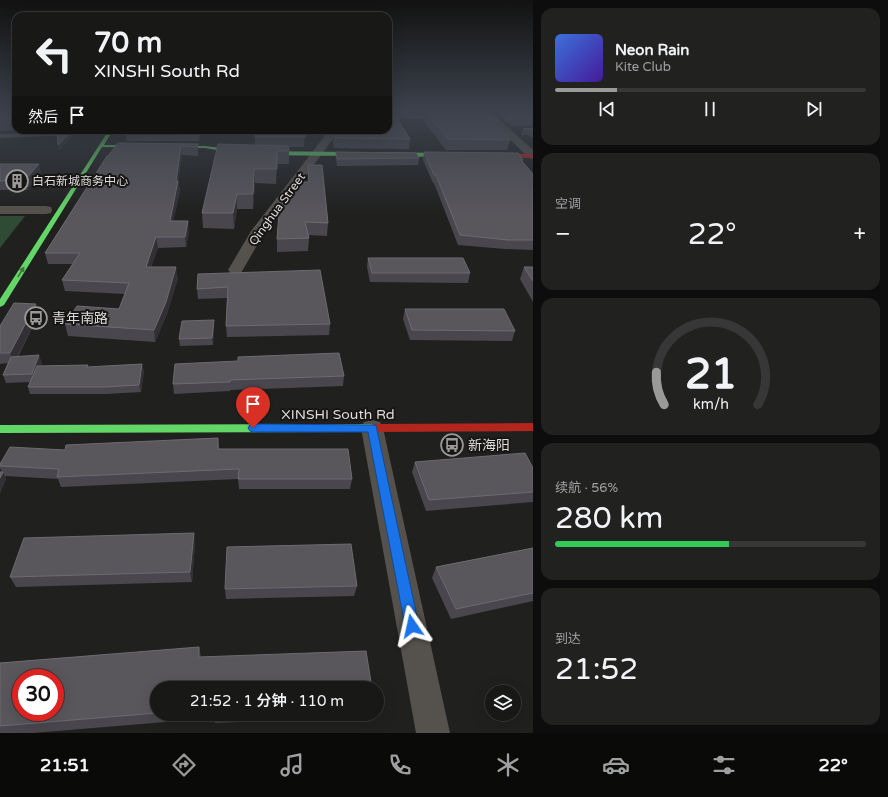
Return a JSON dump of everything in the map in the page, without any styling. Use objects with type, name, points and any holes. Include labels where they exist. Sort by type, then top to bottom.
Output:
[{"type":"street","points":[[76,168],[92,144]]},
{"type":"street","name":"Qinghua Street","points":[[236,270],[256,234],[324,144]]},
{"type":"street","points":[[521,144],[533,156]]},
{"type":"street","points":[[0,305],[101,146],[205,147],[246,153],[462,155]]},
{"type":"street","points":[[478,156],[533,156]]},
{"type":"street","points":[[0,210],[46,210]]},
{"type":"street","name":"XINSHI South Rd","points":[[0,429],[533,427]]},
{"type":"street","points":[[372,428],[433,733]]},
{"type":"green space","points":[[0,216],[25,216],[0,248]]},
{"type":"building","points":[[117,144],[198,144],[198,147],[181,146],[176,181],[178,181],[170,221],[188,221],[185,237],[156,237],[146,267],[176,267],[166,302],[154,330],[65,324],[77,306],[119,309],[129,283],[62,280],[80,253],[45,253]]},
{"type":"building","points":[[218,144],[288,146],[289,151],[277,151],[277,169],[254,169],[253,194],[237,194],[233,213],[202,213]]},
{"type":"building","points":[[336,152],[416,153],[419,158],[337,159]]},
{"type":"building","points":[[424,152],[518,153],[523,160],[521,160],[533,174],[533,240],[508,240],[460,235],[436,175],[434,175]]},
{"type":"building","points":[[0,164],[39,164],[24,181],[0,181]]},
{"type":"building","points":[[308,165],[322,165],[328,223],[305,222],[309,238],[277,239],[280,202],[283,198],[292,198],[292,186],[295,182],[309,182]]},
{"type":"building","points":[[368,258],[463,258],[470,273],[372,273]]},
{"type":"building","points":[[524,267],[533,267],[533,281]]},
{"type":"building","points":[[320,270],[330,324],[226,326],[228,287],[197,289],[198,274]]},
{"type":"building","points":[[14,303],[36,304],[10,353],[0,353],[0,326]]},
{"type":"building","points":[[405,309],[504,309],[515,331],[412,330]]},
{"type":"building","points":[[214,320],[212,338],[179,339],[182,321]]},
{"type":"building","points":[[339,353],[344,376],[230,380],[230,382],[173,384],[175,364],[238,361],[238,357]]},
{"type":"building","points":[[39,355],[32,374],[3,375],[11,357]]},
{"type":"building","points":[[142,364],[139,385],[104,387],[28,387],[37,366],[88,365],[87,367]]},
{"type":"building","points":[[218,438],[218,449],[348,449],[352,479],[238,479],[239,469],[57,477],[59,469],[0,466],[10,447],[65,450],[66,445]]},
{"type":"building","points":[[525,453],[533,468],[533,492],[429,500],[415,462]]},
{"type":"building","points":[[194,533],[190,572],[10,577],[24,538]]},
{"type":"building","points":[[351,544],[357,586],[225,589],[227,547]]},
{"type":"building","points":[[533,548],[533,593],[456,609],[436,567]]},
{"type":"building","points":[[199,647],[199,657],[366,651],[371,681],[150,681],[150,714],[64,721],[64,669],[12,669],[12,721],[60,721],[0,726],[0,663]]},
{"type":"traffic: fast","points":[[0,305],[102,144]]},
{"type":"traffic: fast","points":[[101,146],[205,147],[247,153],[454,155]]},
{"type":"traffic: fast","points":[[0,429],[374,428]]},
{"type":"traffic: jam","points":[[490,155],[533,156]]},
{"type":"traffic: jam","points":[[374,428],[533,427]]},
{"type":"place","name":"白石新城商务中心","points":[[17,181]]},
{"type":"place","name":"青年南路","points":[[36,318]]},
{"type":"place","name":"新海阳","points":[[452,445]]},
{"type":"route","points":[[253,428],[372,428],[412,626]]}]
